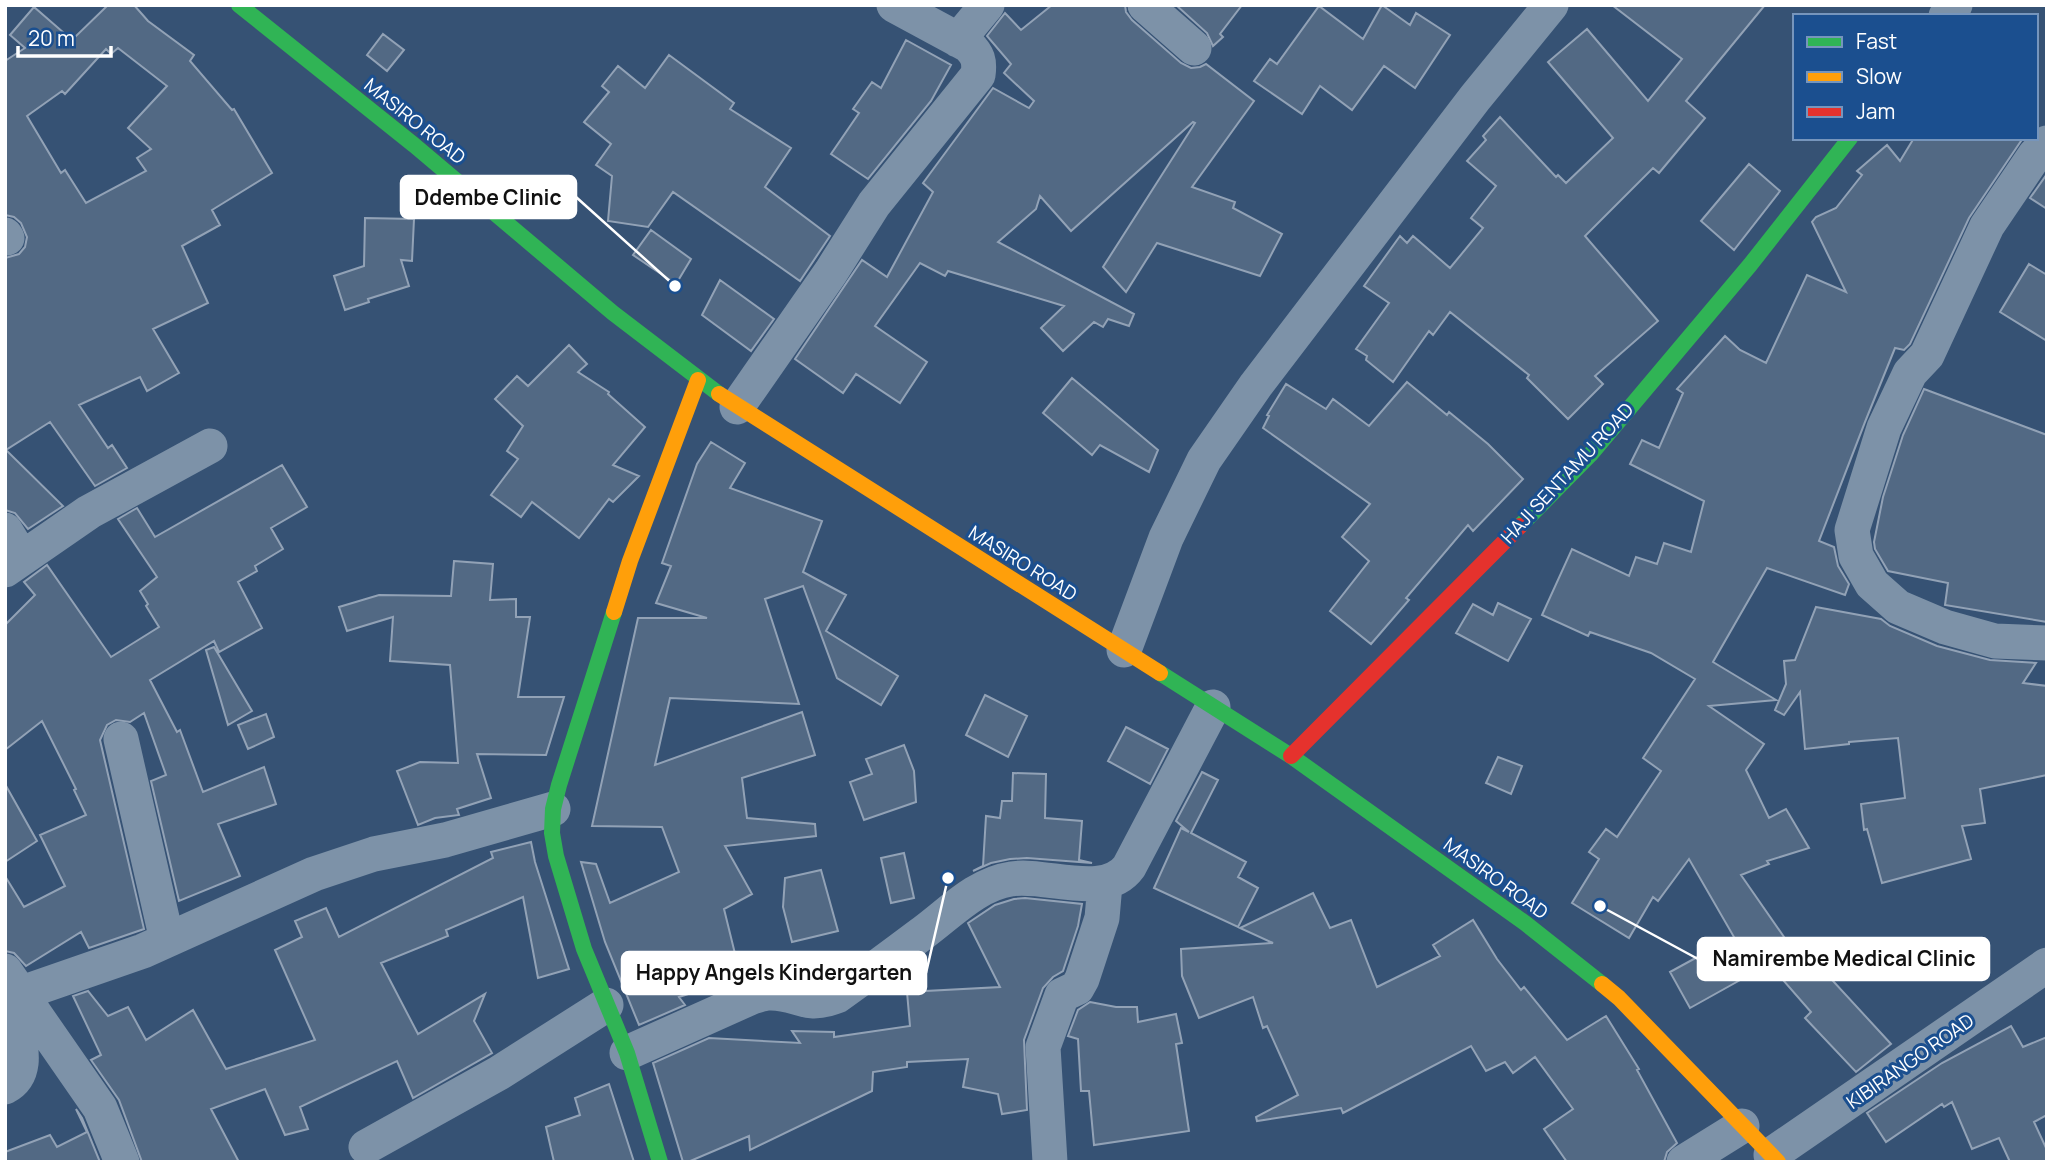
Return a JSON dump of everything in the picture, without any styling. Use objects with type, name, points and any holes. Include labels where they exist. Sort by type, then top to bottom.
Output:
[{"type":"main road","name":"MASIRO ROAD","points":[[239,5],[698,380],[1291,756],[1525,923],[1619,998],[1775,1158]]},
{"type":"main road","name":"HAJI SENTAMU ROAD","points":[[1291,756],[1590,455],[1750,265],[1848,140]]},
{"type":"main road","points":[[660,1162],[627,1053],[584,949],[556,856],[552,833],[553,809],[630,561],[698,380]]},
{"type":"street","points":[[737,407],[831,272],[874,204],[978,75],[976,54],[958,40],[894,5]]},
{"type":"street","points":[[958,40],[986,5]]},
{"type":"street","points":[[1145,5],[1195,48]]},
{"type":"street","points":[[1124,650],[1166,538],[1204,460],[1256,386],[1475,98],[1551,5]]},
{"type":"street","points":[[2047,143],[2035,155],[1987,226],[1927,355],[1910,373],[1884,428],[1852,530],[1856,556],[1872,584],[1898,607],[1945,627],[1995,641],[2047,643]]},
{"type":"street","points":[[11,552],[210,446]]},
{"type":"street","points":[[627,1053],[752,997],[768,993],[811,1003],[823,1002],[837,996],[971,896],[998,882],[1023,878],[1105,884],[1118,879],[1129,867],[1213,707]]},
{"type":"street","points":[[121,738],[167,940]]},
{"type":"street","points":[[12,983],[143,951],[314,874],[374,854],[445,840],[553,809]]},
{"type":"street","points":[[1050,1162],[1042,1047],[1062,995],[1077,988],[1082,979],[1101,918],[1105,884]]},
{"type":"street","name":"KIBIRANGO ROAD","points":[[1775,1158],[2047,965]]},
{"type":"street","points":[[5,1087],[13,1083],[21,1067],[12,983]]},
{"type":"street","points":[[12,983],[100,1108],[122,1162]]},
{"type":"street","points":[[366,1147],[499,1073],[606,1005]]},
{"type":"street","points":[[1684,1162],[1742,1126]]},
{"type":"building","points":[[108,5],[134,5],[148,21],[194,55],[190,61],[232,110],[234,109],[272,173],[212,210],[220,225],[182,246],[208,303],[153,329],[179,373],[147,391],[140,377],[79,405],[108,448],[112,445],[127,468],[95,486],[50,422],[6,450],[63,506],[28,529],[15,513],[5,510],[5,258],[19,254],[25,247],[27,237],[21,223],[14,217],[5,215],[5,61],[25,48],[10,35],[34,7],[72,40]],"holes":[[[118,48],[167,86],[128,128],[151,149],[137,158],[146,171],[86,203],[65,170],[61,173],[27,116],[62,91],[65,94],[106,49],[111,54]]]},
{"type":"building","points":[[1052,5],[1125,5],[1132,20],[1181,63],[1191,68],[1206,64],[1254,101],[1192,187],[1235,202],[1233,208],[1282,234],[1260,276],[1157,243],[1126,292],[1103,267],[1195,123],[1193,122],[1071,231],[1040,196],[1036,209],[998,242],[1134,314],[1129,326],[1108,319],[1103,327],[1094,322],[1063,351],[1041,328],[1064,306],[948,271],[945,276],[920,263],[875,326],[927,362],[900,403],[856,374],[843,393],[795,359],[862,260],[887,277],[933,192],[923,183],[993,88],[1029,108],[1034,101],[1004,73],[1011,64],[987,36],[1005,13],[1021,30]]},
{"type":"building","points":[[1176,5],[1242,5],[1220,34],[1223,37],[1213,46],[1207,33]]},
{"type":"building","points":[[1382,5],[1410,25],[1416,13],[1450,35],[1415,88],[1384,66],[1352,110],[1320,86],[1302,114],[1254,81],[1270,59],[1277,64],[1319,6],[1363,39]]},
{"type":"building","points":[[1612,5],[1765,5],[1686,101],[1705,118],[1659,173],[1653,168],[1585,236],[1658,321],[1595,376],[1603,384],[1568,419],[1527,378],[1529,375],[1450,312],[1433,335],[1429,331],[1393,382],[1356,349],[1389,303],[1364,286],[1400,236],[1407,243],[1413,236],[1450,268],[1483,228],[1471,218],[1496,186],[1467,161],[1486,140],[1483,136],[1500,117],[1556,177],[1558,175],[1566,183],[1613,138],[1548,62],[1587,29],[1648,101],[1682,59]]},
{"type":"building","points":[[383,34],[404,50],[387,71],[367,55]]},
{"type":"building","points":[[906,40],[951,65],[931,101],[868,179],[831,154],[859,113],[853,109],[872,82],[881,88]]},
{"type":"building","points":[[669,55],[734,103],[730,109],[791,148],[765,187],[830,236],[800,281],[673,192],[648,227],[608,221],[612,176],[596,165],[611,144],[584,122],[609,92],[602,86],[618,66],[645,88]]},
{"type":"building","points":[[1913,140],[2022,140],[1969,218],[1910,344],[1904,350],[1895,348],[1865,422],[1819,541],[1834,547],[1838,566],[1849,584],[1845,595],[1767,568],[1713,662],[1776,700],[1709,706],[1764,744],[1746,770],[1769,818],[1786,809],[1809,848],[1767,861],[1769,864],[1741,875],[1793,950],[1799,944],[1891,1044],[1856,1072],[1805,1018],[1811,1012],[1769,964],[1690,1008],[1670,972],[1734,937],[1689,859],[1658,901],[1653,897],[1629,938],[1572,903],[1599,859],[1589,852],[1606,829],[1617,837],[1661,771],[1643,758],[1695,679],[1651,653],[1590,632],[1588,636],[1542,615],[1572,549],[1629,576],[1636,557],[1657,564],[1664,543],[1691,552],[1704,501],[1630,464],[1642,440],[1659,448],[1683,393],[1677,389],[1725,336],[1740,350],[1766,363],[1807,275],[1846,292],[1812,222],[1816,217],[1836,208],[1862,175],[1857,171],[1887,145],[1900,161]]},
{"type":"building","points":[[1749,164],[1780,191],[1734,250],[1701,221]]},
{"type":"building","points":[[2047,174],[2047,209],[2030,198]]},
{"type":"building","points":[[365,218],[414,219],[412,261],[401,260],[409,286],[368,299],[369,302],[345,310],[334,276],[364,266]]},
{"type":"building","points":[[651,230],[691,259],[676,284],[633,255]]},
{"type":"building","points":[[2029,264],[2047,275],[2047,341],[2000,312]]},
{"type":"building","points":[[720,280],[774,319],[751,351],[702,315]]},
{"type":"building","points":[[569,345],[587,364],[578,372],[609,392],[608,394],[645,427],[613,465],[639,476],[613,502],[609,499],[579,538],[532,502],[521,517],[491,495],[518,459],[507,451],[523,426],[495,399],[517,376],[528,386]]},
{"type":"building","points":[[1072,378],[1158,450],[1149,472],[1100,445],[1092,455],[1043,413]]},
{"type":"building","points":[[1407,382],[1488,444],[1523,479],[1473,531],[1468,525],[1371,644],[1330,611],[1369,561],[1342,537],[1370,504],[1263,428],[1269,416],[1267,415],[1286,384],[1326,409],[1333,399],[1369,426]]},
{"type":"building","points":[[1924,389],[2047,435],[2047,622],[1945,605],[1948,583],[1888,571],[1875,549],[1883,497],[1903,435]]},
{"type":"building","points":[[711,442],[745,463],[730,488],[822,521],[803,572],[846,595],[826,631],[898,676],[881,705],[837,678],[803,586],[765,599],[799,704],[670,698],[655,765],[802,712],[815,755],[742,778],[747,818],[815,824],[816,836],[725,846],[752,894],[724,909],[740,974],[709,982],[710,987],[679,997],[685,1005],[639,1025],[605,942],[581,862],[596,864],[610,903],[679,872],[662,827],[592,826],[638,618],[707,618],[656,603],[671,566],[662,563],[697,464]]},
{"type":"building","points":[[282,465],[307,507],[271,528],[283,549],[255,566],[257,571],[238,582],[262,628],[219,652],[214,641],[150,680],[177,732],[180,730],[203,792],[264,767],[276,804],[218,824],[240,876],[179,901],[151,781],[166,775],[144,713],[130,722],[116,720],[107,725],[100,740],[144,929],[89,948],[81,932],[26,966],[14,953],[5,951],[5,876],[24,907],[65,886],[40,835],[86,815],[42,721],[5,750],[5,625],[35,595],[24,582],[47,565],[111,657],[159,627],[140,591],[157,577],[118,519],[137,508],[155,537]]},
{"type":"building","points":[[454,561],[493,564],[490,600],[516,599],[516,617],[530,617],[518,697],[564,697],[546,755],[477,754],[491,798],[457,809],[459,815],[435,818],[418,825],[397,771],[420,762],[458,763],[450,665],[390,661],[393,617],[347,631],[339,607],[379,595],[451,596]]},
{"type":"building","points":[[1498,603],[1531,619],[1508,661],[1456,633],[1473,604],[1493,615]]},
{"type":"building","points":[[1816,607],[1881,619],[1890,626],[1937,646],[1990,660],[2036,663],[2023,683],[2047,686],[2047,775],[1980,789],[1985,823],[1962,826],[1971,859],[1882,883],[1867,829],[1864,830],[1861,804],[1905,798],[1898,738],[1805,749],[1800,692],[1784,715],[1775,710],[1786,684],[1784,661],[1795,660]]},
{"type":"building","points":[[214,647],[252,711],[228,725],[206,650]]},
{"type":"building","points":[[985,695],[1027,716],[1008,757],[966,735]]},
{"type":"building","points":[[266,714],[274,737],[248,749],[238,725]]},
{"type":"building","points":[[1126,727],[1168,749],[1150,784],[1108,761]]},
{"type":"building","points":[[904,745],[914,771],[916,802],[864,820],[850,782],[872,774],[866,759]]},
{"type":"building","points":[[1498,757],[1522,766],[1511,794],[1486,783]]},
{"type":"building","points":[[1202,772],[1218,780],[1191,833],[1246,862],[1238,877],[1258,888],[1238,927],[1154,888],[1181,828],[1189,832],[1176,821]]},
{"type":"building","points":[[1013,773],[1046,774],[1045,818],[1082,821],[1079,860],[1092,863],[1010,859],[973,871],[983,866],[986,816],[1000,818],[1002,801],[1012,801]]},
{"type":"building","points":[[5,784],[37,841],[5,862]]},
{"type":"building","points":[[531,842],[569,969],[538,978],[523,897],[446,930],[448,936],[381,963],[418,1034],[485,994],[474,1021],[492,1053],[413,1098],[397,1061],[300,1107],[308,1129],[285,1135],[265,1089],[211,1109],[239,1162],[142,1162],[119,1100],[91,1060],[101,1055],[73,996],[88,991],[108,1016],[128,1007],[146,1040],[193,1010],[226,1069],[315,1040],[275,950],[302,937],[295,921],[326,908],[339,937],[493,858],[491,852]]},
{"type":"building","points":[[904,853],[914,898],[891,903],[881,858]]},
{"type":"building","points":[[821,870],[838,931],[792,942],[783,907],[785,878]]},
{"type":"building","points":[[1313,893],[1330,928],[1351,920],[1377,987],[1440,956],[1433,945],[1473,920],[1497,959],[1521,990],[1524,987],[1567,1040],[1606,1016],[1639,1069],[1637,1070],[1677,1143],[1667,1152],[1664,1162],[1567,1162],[1544,1129],[1573,1109],[1535,1057],[1513,1073],[1505,1062],[1486,1071],[1471,1046],[1343,1113],[1341,1108],[1257,1121],[1256,1117],[1298,1095],[1267,1026],[1263,1028],[1253,997],[1199,1018],[1182,976],[1181,949],[1273,943],[1240,928]]},
{"type":"building","points":[[1025,898],[1082,904],[1078,926],[1063,971],[1043,988],[1024,1040],[1027,1110],[1002,1114],[998,1094],[963,1087],[968,1059],[907,1062],[907,1067],[873,1072],[872,1091],[750,1150],[749,1136],[683,1162],[653,1063],[709,1038],[800,1043],[792,1031],[834,1032],[834,1037],[910,1026],[907,992],[1000,987],[968,923],[995,905]]},
{"type":"building","points":[[1090,1002],[1116,1007],[1137,1007],[1138,1022],[1176,1014],[1182,1043],[1176,1044],[1189,1131],[1094,1145],[1089,1091],[1081,1091],[1078,1039],[1068,1036],[1078,1010]]},
{"type":"building","points":[[2011,1026],[2023,1047],[2047,1037],[2047,1115],[2034,1122],[2047,1150],[2047,1162],[2010,1162],[1999,1138],[1972,1149],[1952,1102],[1944,1107],[1942,1104],[1886,1142],[1867,1113],[1942,1063]]},
{"type":"building","points":[[609,1084],[634,1162],[554,1162],[546,1127],[580,1115],[575,1098]]},
{"type":"building","points":[[76,1109],[82,1118],[100,1162],[5,1162],[5,1152],[50,1135],[57,1147],[87,1132]]},
{"type":"traffic: fast","points":[[239,5],[414,145],[613,313],[719,394]]},
{"type":"traffic: fast","points":[[1520,526],[1590,455],[1750,265],[1848,140]]},
{"type":"traffic: fast","points":[[614,612],[559,785],[553,809],[552,833],[556,856],[584,949],[627,1053],[660,1162]]},
{"type":"traffic: fast","points":[[1160,673],[1291,756],[1525,923],[1602,984]]},
{"type":"traffic: slow","points":[[614,612],[630,561],[698,380]]},
{"type":"traffic: slow","points":[[719,394],[1160,673]]},
{"type":"traffic: slow","points":[[1602,984],[1619,998],[1778,1162]]},
{"type":"traffic: jam","points":[[1291,756],[1520,526]]},
{"type":"place","name":"Ddembe Clinic","points":[[675,286]]},
{"type":"place","name":"Happy Angels Kindergarten","points":[[948,878]]},
{"type":"place","name":"Namirembe Medical Clinic","points":[[1600,906]]}]
